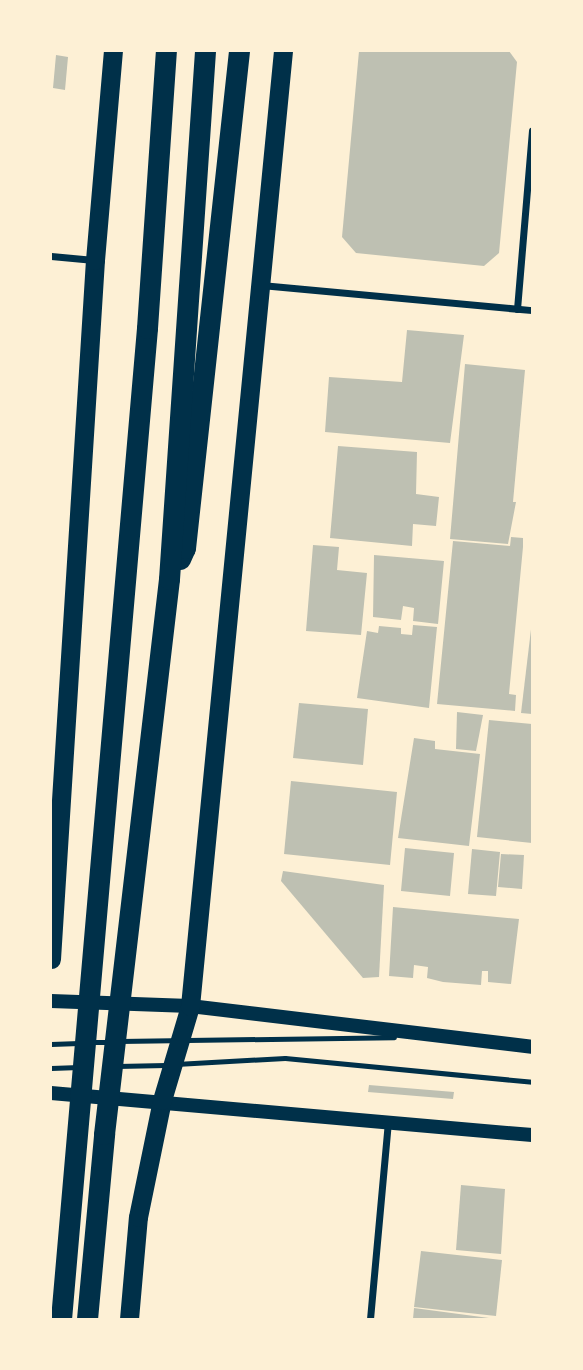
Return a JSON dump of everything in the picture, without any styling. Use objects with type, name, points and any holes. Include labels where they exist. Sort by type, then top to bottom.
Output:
[{"type":"highway","points":[[51,959],[95,260],[113,51]]},
{"type":"highway","points":[[61,1319],[145,356],[166,51]]},
{"type":"highway","points":[[87,1319],[104,1134],[169,579],[205,51]]},
{"type":"highway","points":[[169,579],[185,548],[239,51]]},
{"type":"highway","points":[[130,1319],[138,1217],[162,1100],[190,1006],[283,51]]},
{"type":"main road","points":[[51,1001],[190,1006],[420,1036],[532,1047]]},
{"type":"main road","points":[[51,1093],[162,1100],[532,1135]]},
{"type":"street","points":[[517,309],[532,131]]},
{"type":"street","points":[[51,256],[95,260]]},
{"type":"street","points":[[260,285],[532,310]]},
{"type":"street","points":[[370,1319],[388,1121]]},
{"type":"lane","points":[[51,1044],[178,1039],[420,1036]]},
{"type":"lane","points":[[105,1066],[285,1058],[532,1082]]},
{"type":"lane","points":[[51,1068],[91,1067]]},
{"type":"building","points":[[359,51],[509,51],[517,62],[499,253],[484,266],[356,253],[342,237]]},
{"type":"building","points":[[56,55],[68,57],[65,90],[53,88]]},
{"type":"building","points":[[407,330],[464,335],[450,443],[325,432],[329,377],[402,382]]},
{"type":"building","points":[[465,364],[525,370],[513,502],[516,502],[508,544],[450,539]]},
{"type":"building","points":[[338,446],[417,452],[416,494],[439,497],[436,526],[413,524],[412,546],[330,538]]},
{"type":"building","points":[[511,537],[523,538],[509,694],[516,695],[515,711],[437,704],[453,541],[510,546]]},
{"type":"building","points":[[313,545],[339,547],[337,570],[367,573],[361,635],[306,631]]},
{"type":"building","points":[[374,555],[444,561],[438,624],[413,621],[414,608],[403,606],[401,620],[373,617]]},
{"type":"building","points":[[532,621],[532,714],[521,713]]},
{"type":"building","points":[[413,625],[437,627],[429,708],[357,698],[367,631],[378,633],[379,626],[401,628],[401,634],[412,635]]},
{"type":"building","points":[[299,703],[368,709],[363,765],[293,758]]},
{"type":"building","points":[[457,712],[483,715],[476,751],[456,749]]},
{"type":"building","points":[[489,720],[532,724],[532,843],[477,837]]},
{"type":"building","points":[[414,738],[435,741],[435,749],[480,754],[469,846],[398,838]]},
{"type":"building","points":[[291,781],[397,792],[390,865],[284,854]]},
{"type":"building","points":[[405,848],[454,853],[450,896],[401,891]]},
{"type":"building","points":[[472,849],[500,852],[496,896],[468,894]]},
{"type":"building","points":[[501,854],[524,855],[522,889],[498,887]]},
{"type":"building","points":[[283,871],[384,885],[379,977],[363,978],[281,881]]},
{"type":"building","points":[[393,907],[519,919],[511,984],[488,982],[488,971],[482,971],[481,985],[443,982],[427,978],[428,967],[414,965],[413,978],[389,976]]},
{"type":"building","points":[[369,1085],[454,1092],[453,1099],[368,1092]]},
{"type":"building","points":[[461,1185],[505,1189],[501,1254],[456,1250]]},
{"type":"building","points":[[421,1251],[502,1260],[496,1316],[414,1307]]},
{"type":"building","points":[[414,1308],[489,1318],[489,1319],[413,1319]]}]
